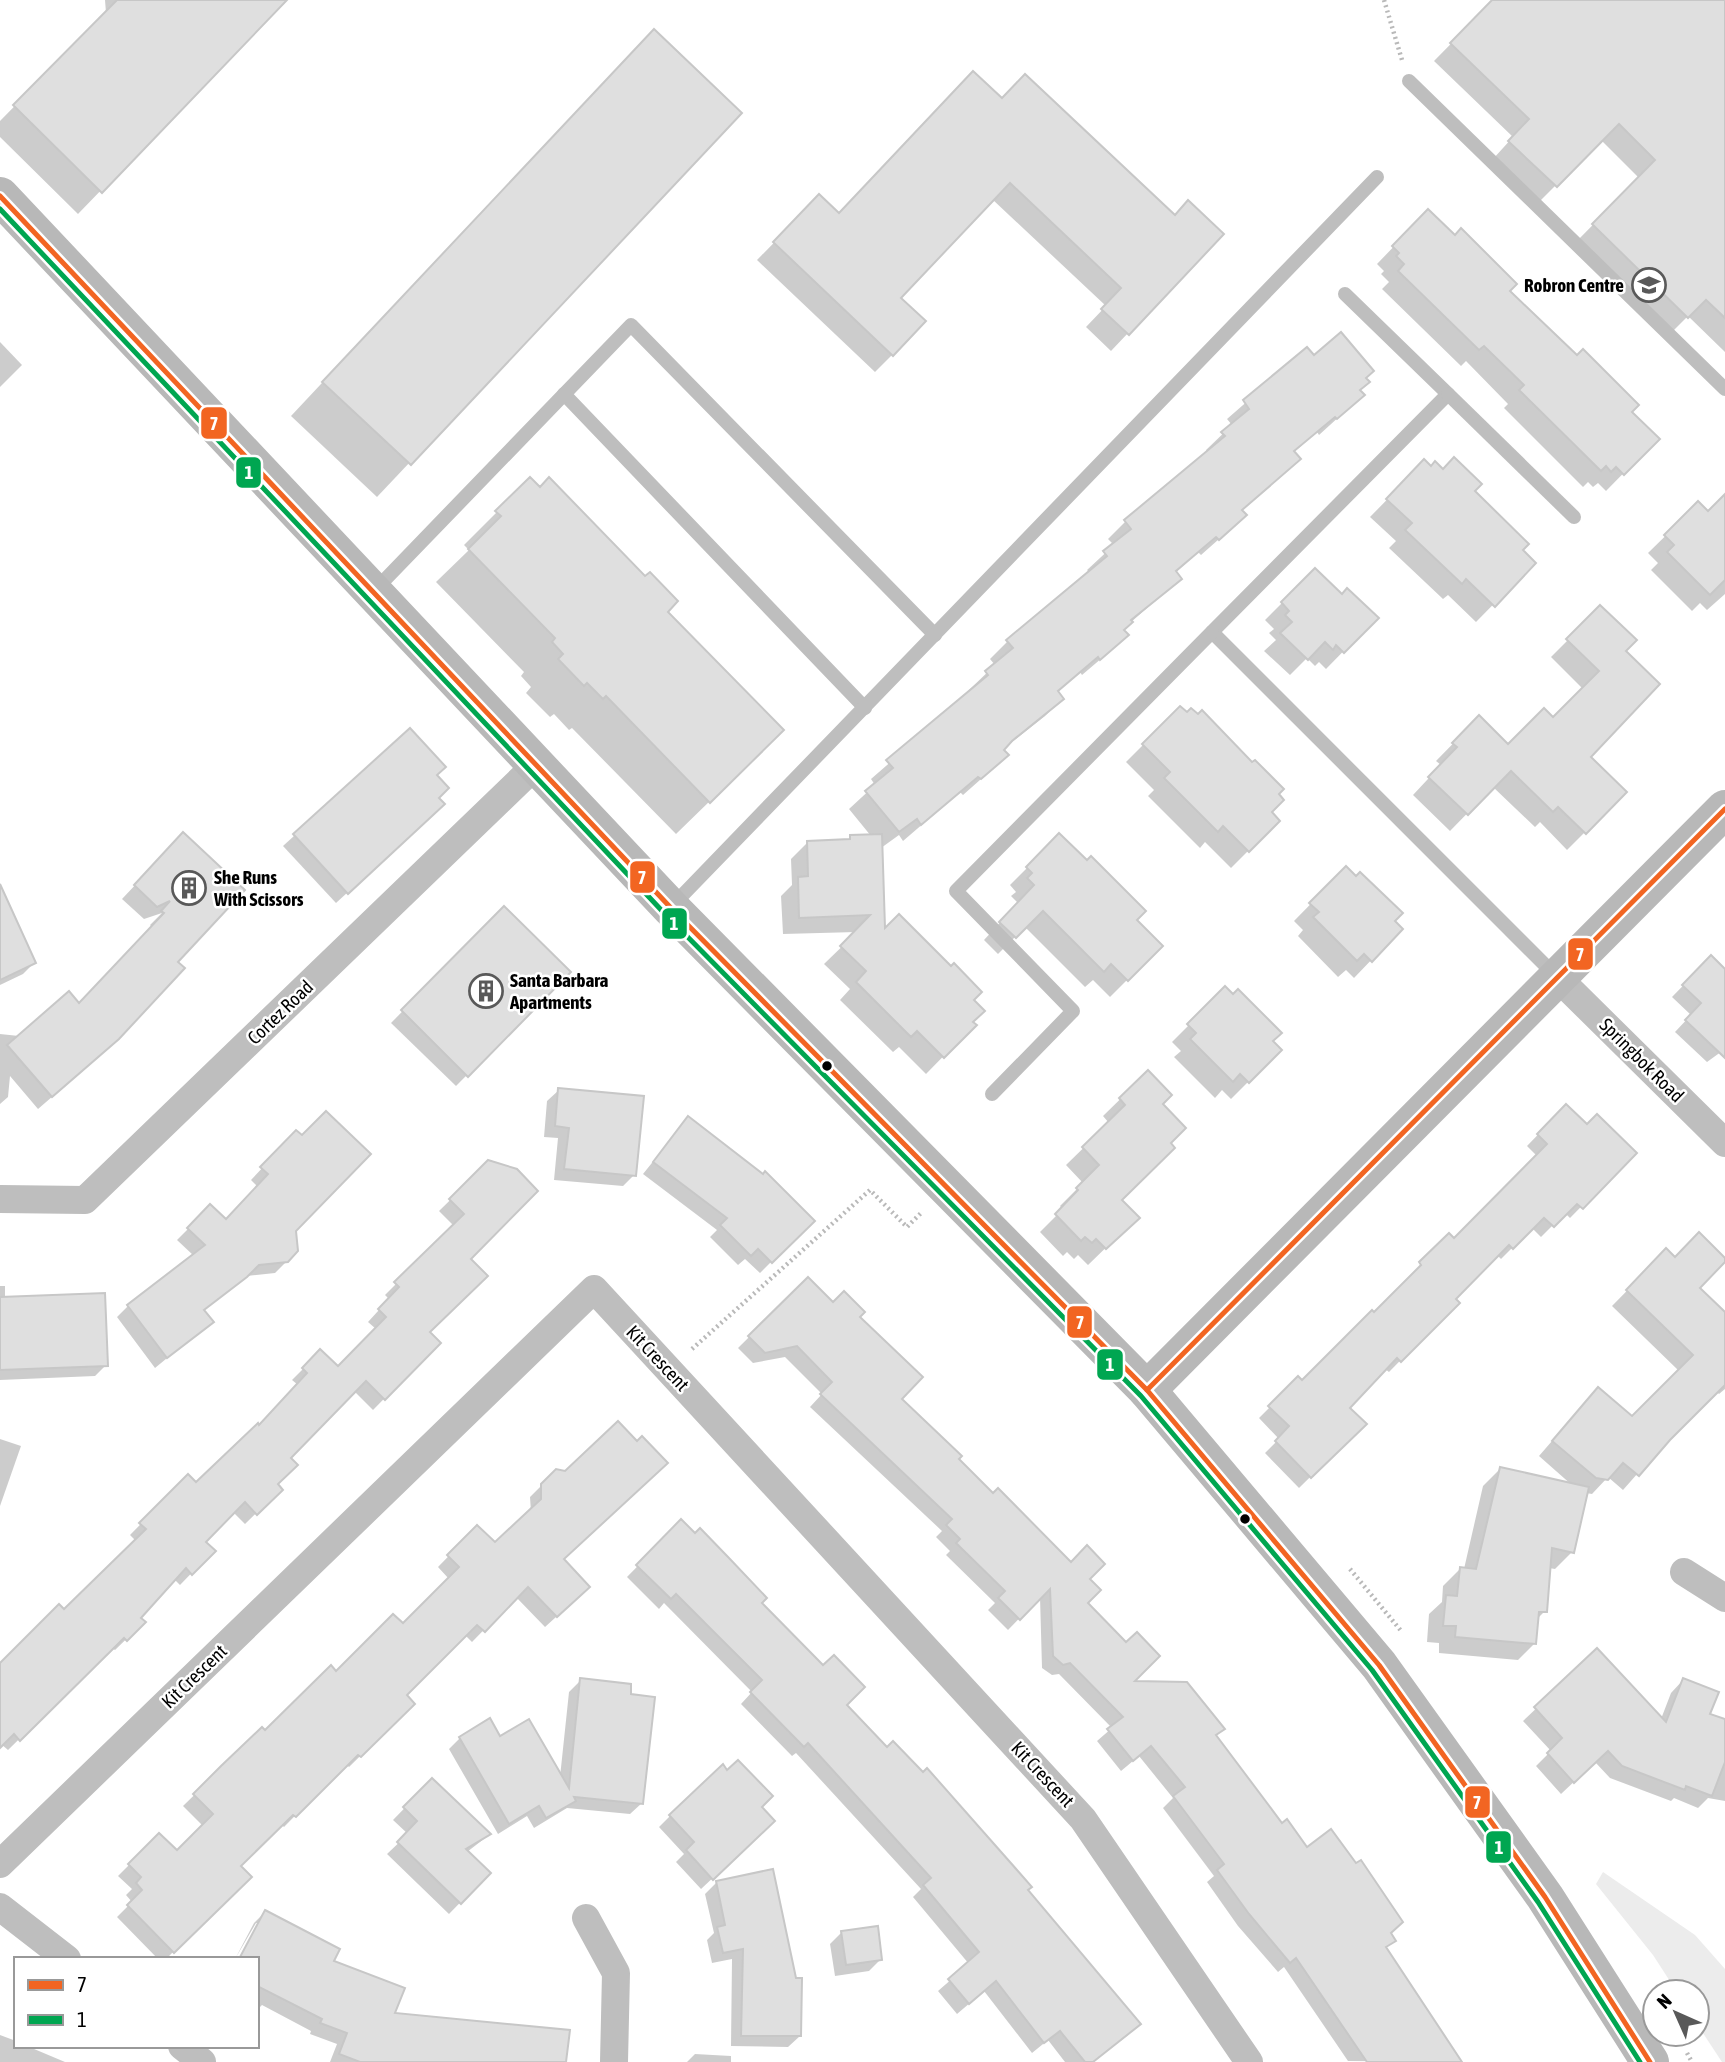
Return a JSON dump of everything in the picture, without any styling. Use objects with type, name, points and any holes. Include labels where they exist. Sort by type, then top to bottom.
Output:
[{"type":"main road","points":[[0,196],[671,908],[1147,1390],[1379,1665],[1545,1897],[1650,2062]]},
{"type":"main road","points":[[1147,1390],[1725,809]]},
{"type":"street","name":"Cortez Road","points":[[0,1199],[85,1200],[536,765]]},
{"type":"street","name":"Springbok Road","points":[[1558,978],[1725,1143]]},
{"type":"street","name":"Kit Crescent","points":[[0,1864],[594,1289],[1083,1819],[1249,2062]]},
{"type":"street","points":[[1684,1572],[1725,1598]]},
{"type":"street","points":[[0,1907],[64,1957]]},
{"type":"street","points":[[586,1918],[616,1973],[614,2062]]},
{"type":"street","points":[[184,2048],[202,2062]]},
{"type":"lane","points":[[1409,81],[1725,389]]},
{"type":"lane","points":[[671,908],[1377,177]]},
{"type":"lane","points":[[1345,294],[1574,517]]},
{"type":"lane","points":[[372,592],[631,325],[935,635]]},
{"type":"lane","points":[[564,394],[865,708]]},
{"type":"lane","points":[[992,1094],[1073,1011],[956,891],[1448,394]]},
{"type":"lane","points":[[1212,632],[1558,978]]},
{"type":"path","points":[[1384,0],[1409,81]]},
{"type":"path","points":[[668,1370],[870,1190],[907,1227],[947,1189]]},
{"type":"shaded area","points":[[1603,1872],[1695,1935],[1725,1969],[1725,2062],[1722,2062],[1711,2045],[1711,1978],[1668,1978],[1653,1955],[1596,1884]]},
{"type":"building","points":[[117,0],[287,0],[102,193],[13,105]]},
{"type":"building","points":[[1492,0],[1725,0],[1725,318],[1706,300],[1688,318],[1592,224],[1655,160],[1619,124],[1557,187],[1508,141],[1529,119],[1450,43]]},
{"type":"building","points":[[654,29],[742,113],[411,465],[322,382]]},
{"type":"building","points":[[973,71],[1002,98],[1025,74],[1175,215],[1188,200],[1224,234],[1129,335],[1101,309],[1121,288],[1010,183],[901,298],[926,321],[893,356],[773,242],[819,194],[839,213]]},
{"type":"building","points":[[1428,209],[1455,235],[1461,228],[1517,284],[1510,291],[1577,355],[1583,349],[1639,405],[1632,412],[1660,439],[1624,475],[1616,467],[1611,472],[1606,466],[1601,471],[1519,390],[1524,385],[1484,346],[1479,350],[1398,271],[1404,264],[1396,256],[1399,253],[1392,246]]},
{"type":"building","points":[[1341,332],[1374,371],[1366,378],[1370,382],[1360,390],[1365,395],[1294,451],[1301,459],[1242,510],[1247,515],[1219,540],[1216,537],[1176,571],[1182,579],[1131,620],[1133,622],[1124,630],[1129,635],[1058,691],[1064,699],[1012,741],[1004,750],[1009,755],[921,825],[917,819],[899,832],[865,791],[893,768],[886,760],[988,675],[985,671],[1013,648],[1006,640],[1107,556],[1103,551],[1131,529],[1124,520],[1225,436],[1221,432],[1249,409],[1243,400],[1307,347],[1314,355]]},
{"type":"building","points":[[1454,457],[1482,484],[1475,491],[1529,544],[1523,550],[1536,563],[1495,607],[1466,579],[1462,584],[1405,530],[1412,523],[1386,499],[1424,459],[1431,466],[1435,461],[1443,469]]},
{"type":"building","points":[[530,477],[540,487],[549,477],[645,576],[650,572],[678,601],[668,612],[784,730],[710,803],[606,696],[603,699],[587,683],[584,686],[558,659],[563,654],[552,642],[555,638],[468,549],[501,516],[495,511]]},
{"type":"building","points":[[1725,494],[1725,580],[1710,595],[1667,552],[1674,545],[1664,535],[1698,501],[1708,511]]},
{"type":"building","points":[[1315,568],[1342,594],[1347,588],[1379,618],[1344,653],[1336,645],[1333,650],[1325,642],[1308,660],[1280,633],[1292,622],[1285,615],[1289,611],[1281,602]]},
{"type":"building","points":[[1600,605],[1637,640],[1626,651],[1660,684],[1591,757],[1627,792],[1586,834],[1558,807],[1553,812],[1511,771],[1468,815],[1428,777],[1457,747],[1452,743],[1479,715],[1508,744],[1544,708],[1553,717],[1599,671],[1566,639]]},
{"type":"building","points":[[1180,706],[1187,712],[1191,708],[1198,714],[1202,710],[1252,762],[1255,760],[1284,789],[1279,794],[1284,800],[1272,812],[1280,821],[1249,852],[1223,826],[1218,832],[1164,778],[1170,772],[1142,744]]},
{"type":"building","points":[[410,728],[446,767],[437,775],[449,788],[439,798],[445,804],[348,894],[293,834]]},
{"type":"building","points":[[183,832],[245,890],[178,962],[185,968],[119,1039],[52,1097],[7,1045],[69,991],[79,1003],[164,913],[161,911],[170,901],[157,907],[134,885]]},
{"type":"building","points":[[1059,833],[1087,860],[1091,856],[1146,911],[1137,920],[1163,946],[1128,981],[1111,964],[1104,972],[1043,911],[1016,938],[999,922],[1034,885],[1027,878],[1032,873],[1026,867]]},
{"type":"building","points":[[882,834],[885,928],[899,914],[951,966],[954,963],[982,992],[974,1000],[985,1011],[973,1022],[977,1025],[944,1058],[917,1031],[911,1037],[856,982],[866,971],[840,946],[870,915],[799,918],[798,877],[808,876],[807,841]]},
{"type":"building","points":[[1346,866],[1356,876],[1360,872],[1403,913],[1395,921],[1403,929],[1372,962],[1364,954],[1357,961],[1313,917],[1319,912],[1309,903]]},
{"type":"building","points":[[0,884],[36,963],[0,980]]},
{"type":"building","name":"Santa Barbara Apartments","points":[[504,906],[571,972],[468,1077],[401,1010]]},
{"type":"building","points":[[1711,955],[1725,969],[1725,1058],[1685,1020],[1701,1003],[1682,985]]},
{"type":"building","points":[[1225,986],[1233,994],[1238,989],[1282,1033],[1273,1041],[1282,1050],[1249,1083],[1240,1074],[1233,1082],[1190,1039],[1196,1033],[1187,1024]]},
{"type":"building","points":[[1148,1070],[1172,1095],[1163,1104],[1186,1128],[1171,1143],[1175,1148],[1122,1200],[1140,1218],[1106,1249],[1096,1239],[1092,1243],[1085,1237],[1081,1241],[1055,1214],[1099,1165],[1082,1147],[1125,1105],[1119,1098]]},
{"type":"building","points":[[558,1088],[644,1096],[636,1176],[564,1169],[569,1128],[555,1126]]},
{"type":"building","points":[[1566,1104],[1587,1124],[1597,1114],[1637,1153],[1583,1209],[1577,1204],[1554,1227],[1544,1218],[1513,1249],[1509,1245],[1456,1299],[1460,1303],[1401,1362],[1397,1358],[1350,1408],[1367,1424],[1311,1478],[1275,1441],[1289,1426],[1268,1406],[1298,1376],[1302,1380],[1372,1310],[1374,1312],[1449,1233],[1454,1238],[1547,1144],[1537,1134]]},
{"type":"building","points":[[326,1111],[371,1154],[296,1231],[298,1251],[288,1262],[259,1265],[204,1310],[214,1322],[167,1358],[127,1305],[205,1245],[187,1228],[210,1204],[226,1219],[268,1174],[260,1167],[296,1130],[302,1135]]},
{"type":"building","points":[[688,1116],[763,1174],[765,1171],[815,1221],[772,1263],[758,1249],[751,1256],[720,1225],[727,1218],[653,1162]]},
{"type":"building","points":[[488,1160],[517,1169],[538,1191],[471,1259],[488,1276],[430,1332],[441,1343],[385,1400],[366,1381],[291,1458],[298,1465],[278,1484],[283,1490],[257,1515],[245,1502],[206,1542],[216,1551],[192,1575],[186,1568],[141,1618],[146,1622],[127,1641],[124,1638],[20,1741],[14,1734],[0,1748],[0,1663],[59,1604],[64,1609],[146,1529],[139,1523],[188,1474],[196,1482],[258,1423],[259,1425],[307,1373],[302,1368],[320,1349],[338,1366],[386,1317],[378,1309],[399,1287],[394,1282],[464,1214],[449,1199]]},
{"type":"building","points":[[1699,1232],[1725,1258],[1725,1262],[1700,1288],[1725,1312],[1725,1385],[1670,1440],[1639,1476],[1623,1463],[1608,1480],[1596,1478],[1552,1441],[1598,1387],[1632,1416],[1693,1355],[1626,1290],[1666,1248],[1675,1257]]},
{"type":"building","points":[[808,1277],[833,1302],[844,1291],[865,1312],[860,1317],[923,1377],[902,1399],[962,1456],[959,1459],[993,1493],[998,1488],[1071,1562],[1087,1545],[1105,1564],[1090,1579],[1101,1590],[1088,1603],[1126,1642],[1137,1632],[1160,1656],[1135,1681],[1187,1682],[1225,1729],[1216,1735],[1282,1823],[1287,1819],[1307,1847],[1331,1829],[1356,1863],[1361,1860],[1403,1922],[1391,1933],[1396,1941],[1386,1947],[1462,2062],[1367,2062],[1296,1958],[1290,1963],[1217,1870],[1224,1864],[1173,1796],[1185,1787],[1151,1746],[1133,1761],[1107,1729],[1123,1717],[1070,1663],[1063,1665],[1053,1656],[1050,1589],[1020,1620],[998,1598],[1005,1591],[956,1543],[960,1539],[946,1525],[952,1519],[820,1394],[832,1382],[797,1346],[765,1353],[748,1336]]},
{"type":"building","points":[[105,1293],[108,1366],[0,1370],[0,1297]]},
{"type":"building","points":[[618,1421],[637,1441],[642,1436],[668,1463],[564,1559],[590,1587],[557,1617],[528,1587],[485,1632],[477,1625],[407,1695],[415,1704],[241,1866],[252,1877],[174,1953],[127,1905],[142,1890],[136,1883],[141,1877],[128,1864],[159,1833],[177,1850],[213,1814],[193,1794],[221,1766],[262,1727],[265,1730],[331,1665],[336,1671],[393,1614],[403,1623],[459,1567],[447,1555],[477,1525],[495,1542],[541,1499],[541,1484],[556,1469],[565,1471]]},
{"type":"building","points":[[1500,1467],[1589,1487],[1574,1553],[1552,1548],[1547,1612],[1539,1612],[1536,1644],[1455,1637],[1456,1626],[1443,1626],[1446,1595],[1457,1596],[1460,1567],[1476,1569]]},
{"type":"building","points":[[681,1519],[695,1533],[700,1528],[767,1598],[762,1603],[823,1665],[834,1655],[865,1687],[847,1705],[887,1747],[893,1741],[923,1772],[927,1768],[1032,1887],[1028,1890],[1141,2024],[1093,2062],[1085,2062],[1060,2031],[1044,2043],[996,1981],[969,2004],[948,1979],[979,1952],[923,1885],[931,1878],[808,1743],[804,1747],[750,1692],[762,1680],[676,1594],[671,1599],[636,1565]]},
{"type":"building","points":[[1597,1648],[1666,1722],[1683,1678],[1719,1692],[1710,1714],[1725,1719],[1725,1762],[1712,1796],[1686,1786],[1685,1790],[1622,1766],[1608,1751],[1574,1783],[1547,1753],[1562,1738],[1534,1707]]},
{"type":"building","points":[[580,1678],[631,1684],[631,1694],[655,1697],[643,1804],[574,1797],[576,1801],[546,1818],[539,1806],[509,1824],[459,1737],[490,1718],[500,1736],[529,1719],[569,1788]]},
{"type":"building","points":[[738,1760],[773,1796],[762,1807],[775,1821],[713,1880],[686,1850],[694,1842],[669,1815],[723,1764],[727,1770]]},
{"type":"building","points":[[432,1778],[491,1834],[466,1849],[491,1873],[461,1904],[397,1842],[417,1821],[403,1807]]},
{"type":"building","points":[[773,1869],[796,1978],[802,1978],[801,2036],[741,2036],[743,1949],[723,1953],[717,1927],[725,1925],[716,1881]]},
{"type":"building","points":[[265,1910],[340,1949],[334,1961],[405,1988],[395,2013],[570,2030],[566,2062],[360,2062],[339,2054],[347,2033],[320,2023],[322,2019],[259,1987],[259,1957],[240,1957]]},
{"type":"building","points":[[878,1926],[882,1960],[846,1965],[841,1931]]},
{"type":"transit line","name":"7","points":[[0,196],[671,908],[1147,1390],[1379,1665],[1545,1897],[1650,2062]]},
{"type":"transit line","name":"1","points":[[0,209],[665,914],[1141,1396],[1372,1670],[1538,1902],[1640,2062]]},
{"type":"transit line","name":"7","points":[[1147,1390],[1725,809]]},
{"type":"place","name":"Robron Centre","points":[[1649,285]]},
{"type":"place","name":"She Runs With Scissors","points":[[189,888]]},
{"type":"place","name":"Santa Barbara Apartments","points":[[486,991]]}]
